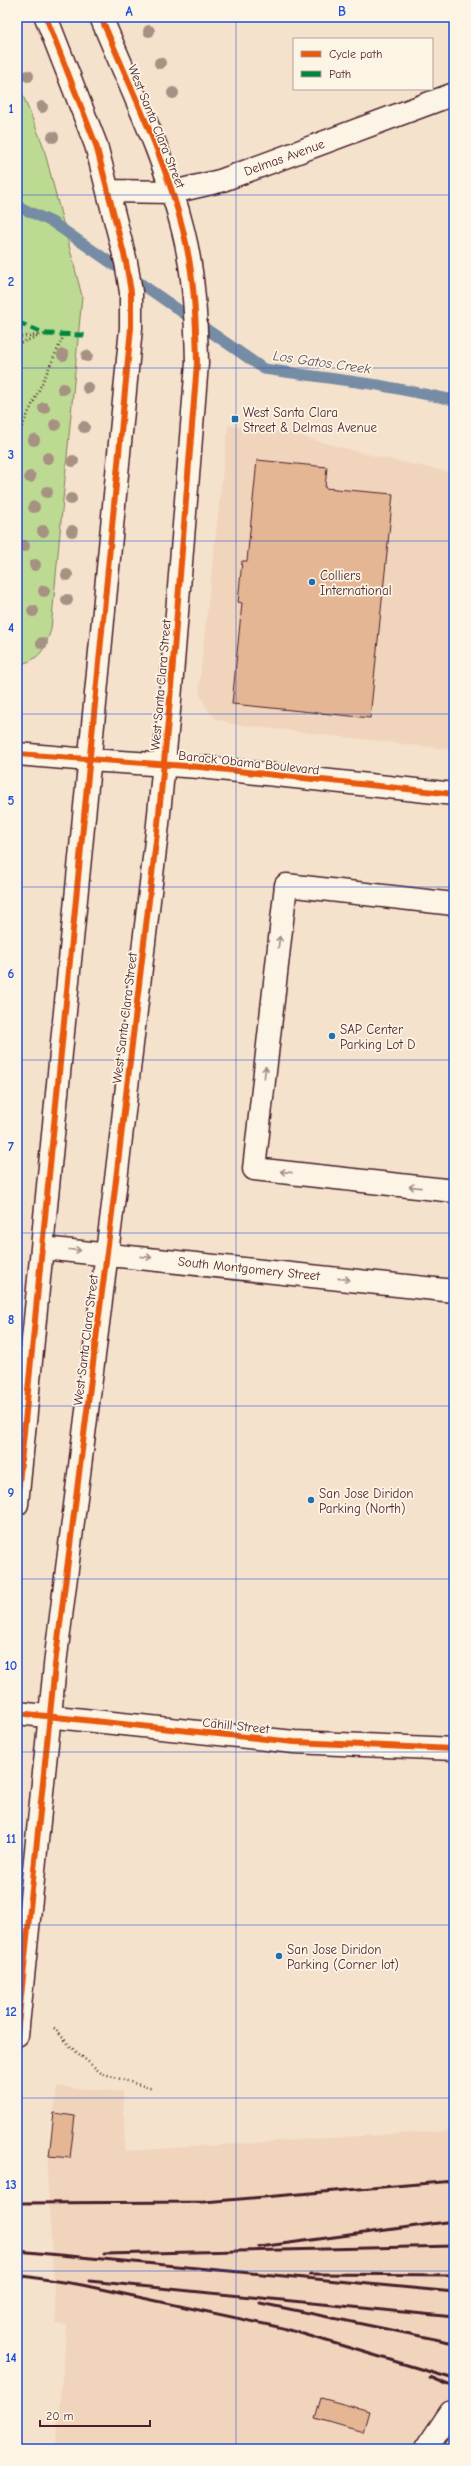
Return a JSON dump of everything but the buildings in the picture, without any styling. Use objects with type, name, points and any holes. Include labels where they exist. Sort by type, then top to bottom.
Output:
[{"type":"main road","points":[[17,1504],[131,328],[131,292],[111,200],[96,145],[46,17]]},
{"type":"main road","name":"West Santa Clara Street","points":[[17,2035],[56,1656],[107,1253],[164,765],[197,363],[195,314],[190,263],[173,192],[101,17]]},
{"type":"main road","name":"Delmas Avenue","points":[[111,200],[173,192],[220,181],[454,94]]},
{"type":"main road","name":"Barack Obama Boulevard","points":[[17,754],[164,765],[454,794]]},
{"type":"main road","points":[[454,904],[286,885],[254,1169],[454,1191]]},
{"type":"main road","name":"South Montgomery Street","points":[[43,1248],[107,1253],[454,1291]]},
{"type":"main road","name":"Cahill Street","points":[[17,1713],[294,1742],[454,1749]]},
{"type":"main road","points":[[426,2449],[451,2412],[454,2414]]},
{"type":"path","points":[[17,337],[46,334],[17,344]]},
{"type":"path","points":[[17,438],[64,335]]},
{"type":"path","points":[[54,2028],[72,2048],[101,2072],[153,2089]]},
{"type":"shaded area","points":[[228,425],[289,433],[378,457],[454,473],[454,750],[232,724],[216,719],[207,709],[200,695],[199,684]]},
{"type":"shaded area","points":[[17,831],[22,852],[17,920]]},
{"type":"shaded area","points":[[57,2086],[123,2092],[125,2151],[454,2130],[454,2449],[59,2449],[56,2440],[67,2325],[56,2324],[47,2174]]},
{"type":"green space","points":[[17,81],[43,145],[82,296],[51,629],[44,648],[40,653],[31,660],[17,665]]},
{"type":"waterway","name":"Los Gatos Creek","points":[[17,206],[52,222],[264,369],[378,385],[454,400]]},
{"type":"railway","points":[[17,2203],[204,2202],[454,2181]]},
{"type":"railway","points":[[259,2247],[454,2221]]},
{"type":"railway","points":[[104,2254],[454,2246]]},
{"type":"railway","points":[[17,2251],[454,2292]]},
{"type":"railway","points":[[310,2274],[454,2275]]},
{"type":"railway","points":[[17,2275],[82,2285],[283,2328],[454,2379]]},
{"type":"railway","points":[[89,2281],[454,2317]]},
{"type":"railway","points":[[260,2303],[454,2343]]},
{"type":"railway","points":[[430,2377],[454,2387]]},
{"type":"marked path","points":[[17,322],[45,334],[87,335]]},
{"type":"cycle path","points":[[17,1504],[61,1063],[131,328],[131,292],[126,262],[96,145],[46,17]]},
{"type":"cycle path","points":[[17,2035],[56,1656],[113,1205],[158,824],[170,700],[197,363],[192,279],[183,230],[167,176],[157,149],[101,17]]},
{"type":"cycle path","points":[[17,754],[200,767],[454,794]]},
{"type":"cycle path","points":[[17,1713],[294,1742],[454,1749]]},
{"type":"place","name":"West Santa Clara Street & Delmas Avenue","points":[[235,419]]},
{"type":"place","name":"Colliers International","points":[[312,582]]},
{"type":"place","name":"SAP Center Parking Lot D","points":[[332,1036]]},
{"type":"place","name":"San Jose Diridon Parking (North)","points":[[311,1500]]},
{"type":"place","name":"San Jose Diridon Parking (Corner lot)","points":[[279,1956]]}]
